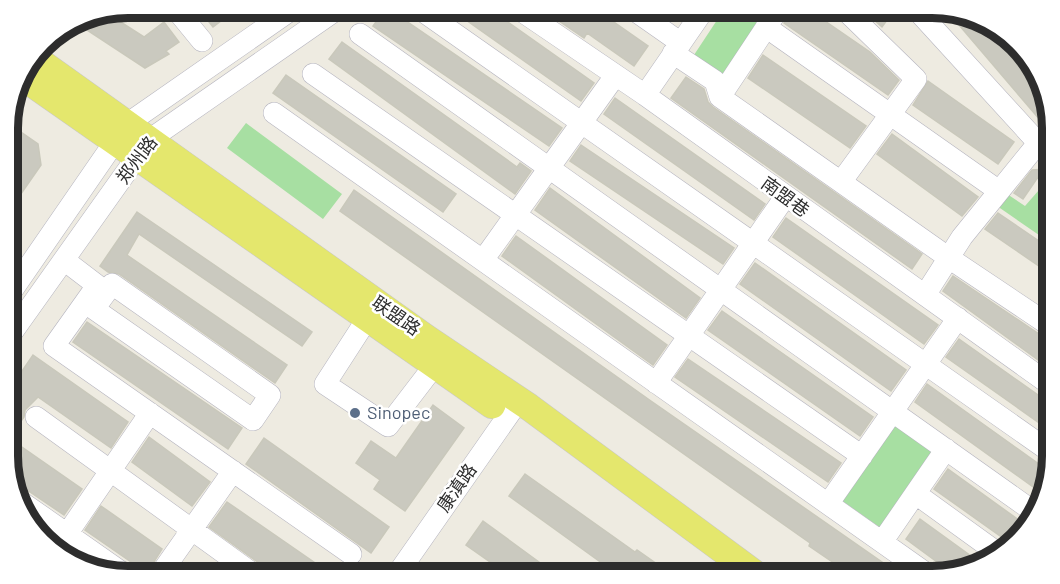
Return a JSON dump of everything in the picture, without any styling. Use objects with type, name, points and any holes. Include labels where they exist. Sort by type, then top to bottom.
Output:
[{"type":"main road","name":"联盟路","points":[[39,63],[121,133],[367,319],[434,366],[518,411],[743,566]]},
{"type":"main road","name":"联盟路","points":[[29,80],[121,133]]},
{"type":"main road","name":"联盟路","points":[[143,149],[426,338],[719,566]]},
{"type":"street","points":[[183,18],[202,41]]},
{"type":"street","name":"郑州路","points":[[18,267],[121,133],[280,18]]},
{"type":"street","name":"郑州路","points":[[18,324],[143,149],[325,18]]},
{"type":"street","points":[[432,18],[1042,446]]},
{"type":"street","name":"南盟巷","points":[[531,18],[645,95],[1042,379]]},
{"type":"street","points":[[642,18],[715,81],[720,97],[949,258],[1042,320]]},
{"type":"street","points":[[645,95],[698,18]]},
{"type":"street","points":[[720,97],[772,18]]},
{"type":"street","points":[[841,182],[916,79],[853,18]]},
{"type":"street","points":[[924,18],[1042,146]]},
{"type":"street","points":[[766,27],[999,191]]},
{"type":"street","points":[[360,34],[1029,508]]},
{"type":"street","points":[[313,74],[862,456]]},
{"type":"street","points":[[483,260],[615,76]]},
{"type":"street","points":[[274,113],[916,566]]},
{"type":"street","points":[[925,295],[962,237],[999,191],[1042,153]]},
{"type":"street","points":[[656,383],[785,197]]},
{"type":"street","points":[[64,260],[102,288]]},
{"type":"street","points":[[102,288],[94,309],[252,420],[270,394],[112,284],[102,288],[54,346],[351,554]]},
{"type":"street","points":[[828,504],[958,318]]},
{"type":"street","points":[[367,319],[325,384],[388,426],[434,366]]},
{"type":"street","name":"康滇路","points":[[403,566],[518,411]]},
{"type":"street","name":"康滇路","points":[[417,566],[518,411]]},
{"type":"street","points":[[67,534],[150,413]]},
{"type":"street","points":[[36,417],[242,566]]},
{"type":"street","points":[[882,542],[946,449]]},
{"type":"street","points":[[166,566],[232,471]]},
{"type":"street","points":[[915,494],[992,549]]},
{"type":"street","points":[[31,509],[111,564]]},
{"type":"green space","points":[[718,18],[767,18],[725,81],[692,58]]},
{"type":"green space","points":[[246,123],[342,194],[323,219],[227,148]]},
{"type":"green space","points":[[1039,190],[1042,193],[1042,237],[997,206],[1007,194],[1025,206]]},
{"type":"green space","points":[[894,425],[938,455],[885,531],[841,500]]},
{"type":"building","points":[[206,18],[225,18],[213,27]]},
{"type":"building","points":[[379,18],[402,18],[562,128],[549,146],[373,26]]},
{"type":"building","points":[[463,18],[502,18],[594,83],[581,101]]},
{"type":"building","points":[[555,18],[608,18],[648,46],[634,66],[587,33],[584,38]]},
{"type":"building","points":[[787,18],[821,18],[870,52],[899,80],[888,95],[784,23]]},
{"type":"building","points":[[872,18],[889,18],[882,27]]},
{"type":"building","points":[[115,19],[144,37],[164,22],[179,42],[166,51],[169,54],[145,68],[87,30],[91,24]]},
{"type":"building","points":[[955,21],[974,26],[993,36],[1015,55],[1031,79],[1040,106],[1042,122]]},
{"type":"building","points":[[342,42],[517,167],[520,163],[531,171],[515,194],[329,59]]},
{"type":"building","points":[[763,55],[866,126],[850,148],[748,78]]},
{"type":"building","points":[[286,75],[456,194],[443,212],[273,93]]},
{"type":"building","points":[[686,77],[704,89],[708,102],[713,107],[922,254],[912,269],[671,98]]},
{"type":"building","points":[[928,81],[1014,142],[998,164],[913,105]]},
{"type":"building","points":[[615,98],[765,204],[754,220],[604,114]]},
{"type":"building","points":[[18,130],[38,144],[41,165],[18,198]]},
{"type":"building","points":[[892,134],[978,197],[962,216],[877,154]]},
{"type":"building","points":[[581,145],[734,248],[723,264],[570,161]]},
{"type":"building","points":[[1042,169],[1042,182],[1038,177],[1023,199],[1014,193],[1032,170]]},
{"type":"building","points":[[550,188],[700,298],[686,318],[535,210]]},
{"type":"building","points":[[354,190],[888,566],[838,566],[809,546],[810,543],[340,211]]},
{"type":"building","points":[[137,212],[312,332],[302,346],[139,234],[127,255],[287,365],[275,383],[119,274],[108,272],[100,266]]},
{"type":"building","points":[[998,213],[1042,243],[1042,268],[985,229]]},
{"type":"building","points":[[786,218],[938,325],[924,344],[773,237]]},
{"type":"building","points":[[516,236],[667,345],[653,365],[502,256]]},
{"type":"building","points":[[755,263],[906,370],[891,391],[740,284]]},
{"type":"building","points":[[953,276],[1042,336],[1042,363],[943,291]]},
{"type":"building","points":[[722,311],[873,417],[860,436],[708,330]]},
{"type":"building","points":[[87,322],[242,428],[228,449],[73,342]]},
{"type":"building","points":[[959,339],[1042,398],[1042,425],[946,357]]},
{"type":"building","points":[[33,355],[128,422],[111,448],[38,397],[25,410],[24,417],[18,425],[18,377]]},
{"type":"building","points":[[688,359],[841,463],[828,482],[675,377]]},
{"type":"building","points":[[927,384],[1042,466],[1037,489],[915,402]]},
{"type":"building","points":[[433,405],[464,428],[405,511],[374,489],[380,480],[356,463],[371,441],[396,458]]},
{"type":"building","points":[[149,437],[210,482],[192,506],[132,462]]},
{"type":"building","points":[[264,438],[389,527],[371,553],[246,464]]},
{"type":"building","points":[[18,444],[82,489],[64,515],[23,487],[19,471]]},
{"type":"building","points":[[948,469],[1020,521],[1005,539],[934,489]]},
{"type":"building","points":[[525,474],[635,552],[637,550],[660,566],[606,566],[509,496]]},
{"type":"building","points":[[227,502],[320,566],[263,566],[209,527]]},
{"type":"building","points":[[101,506],[162,549],[151,566],[137,566],[85,530]]},
{"type":"building","points":[[920,519],[974,558],[942,566],[906,539]]},
{"type":"building","points":[[483,521],[544,566],[496,566],[466,545]]},
{"type":"place","name":"Sinopec","points":[[355,413]]}]
